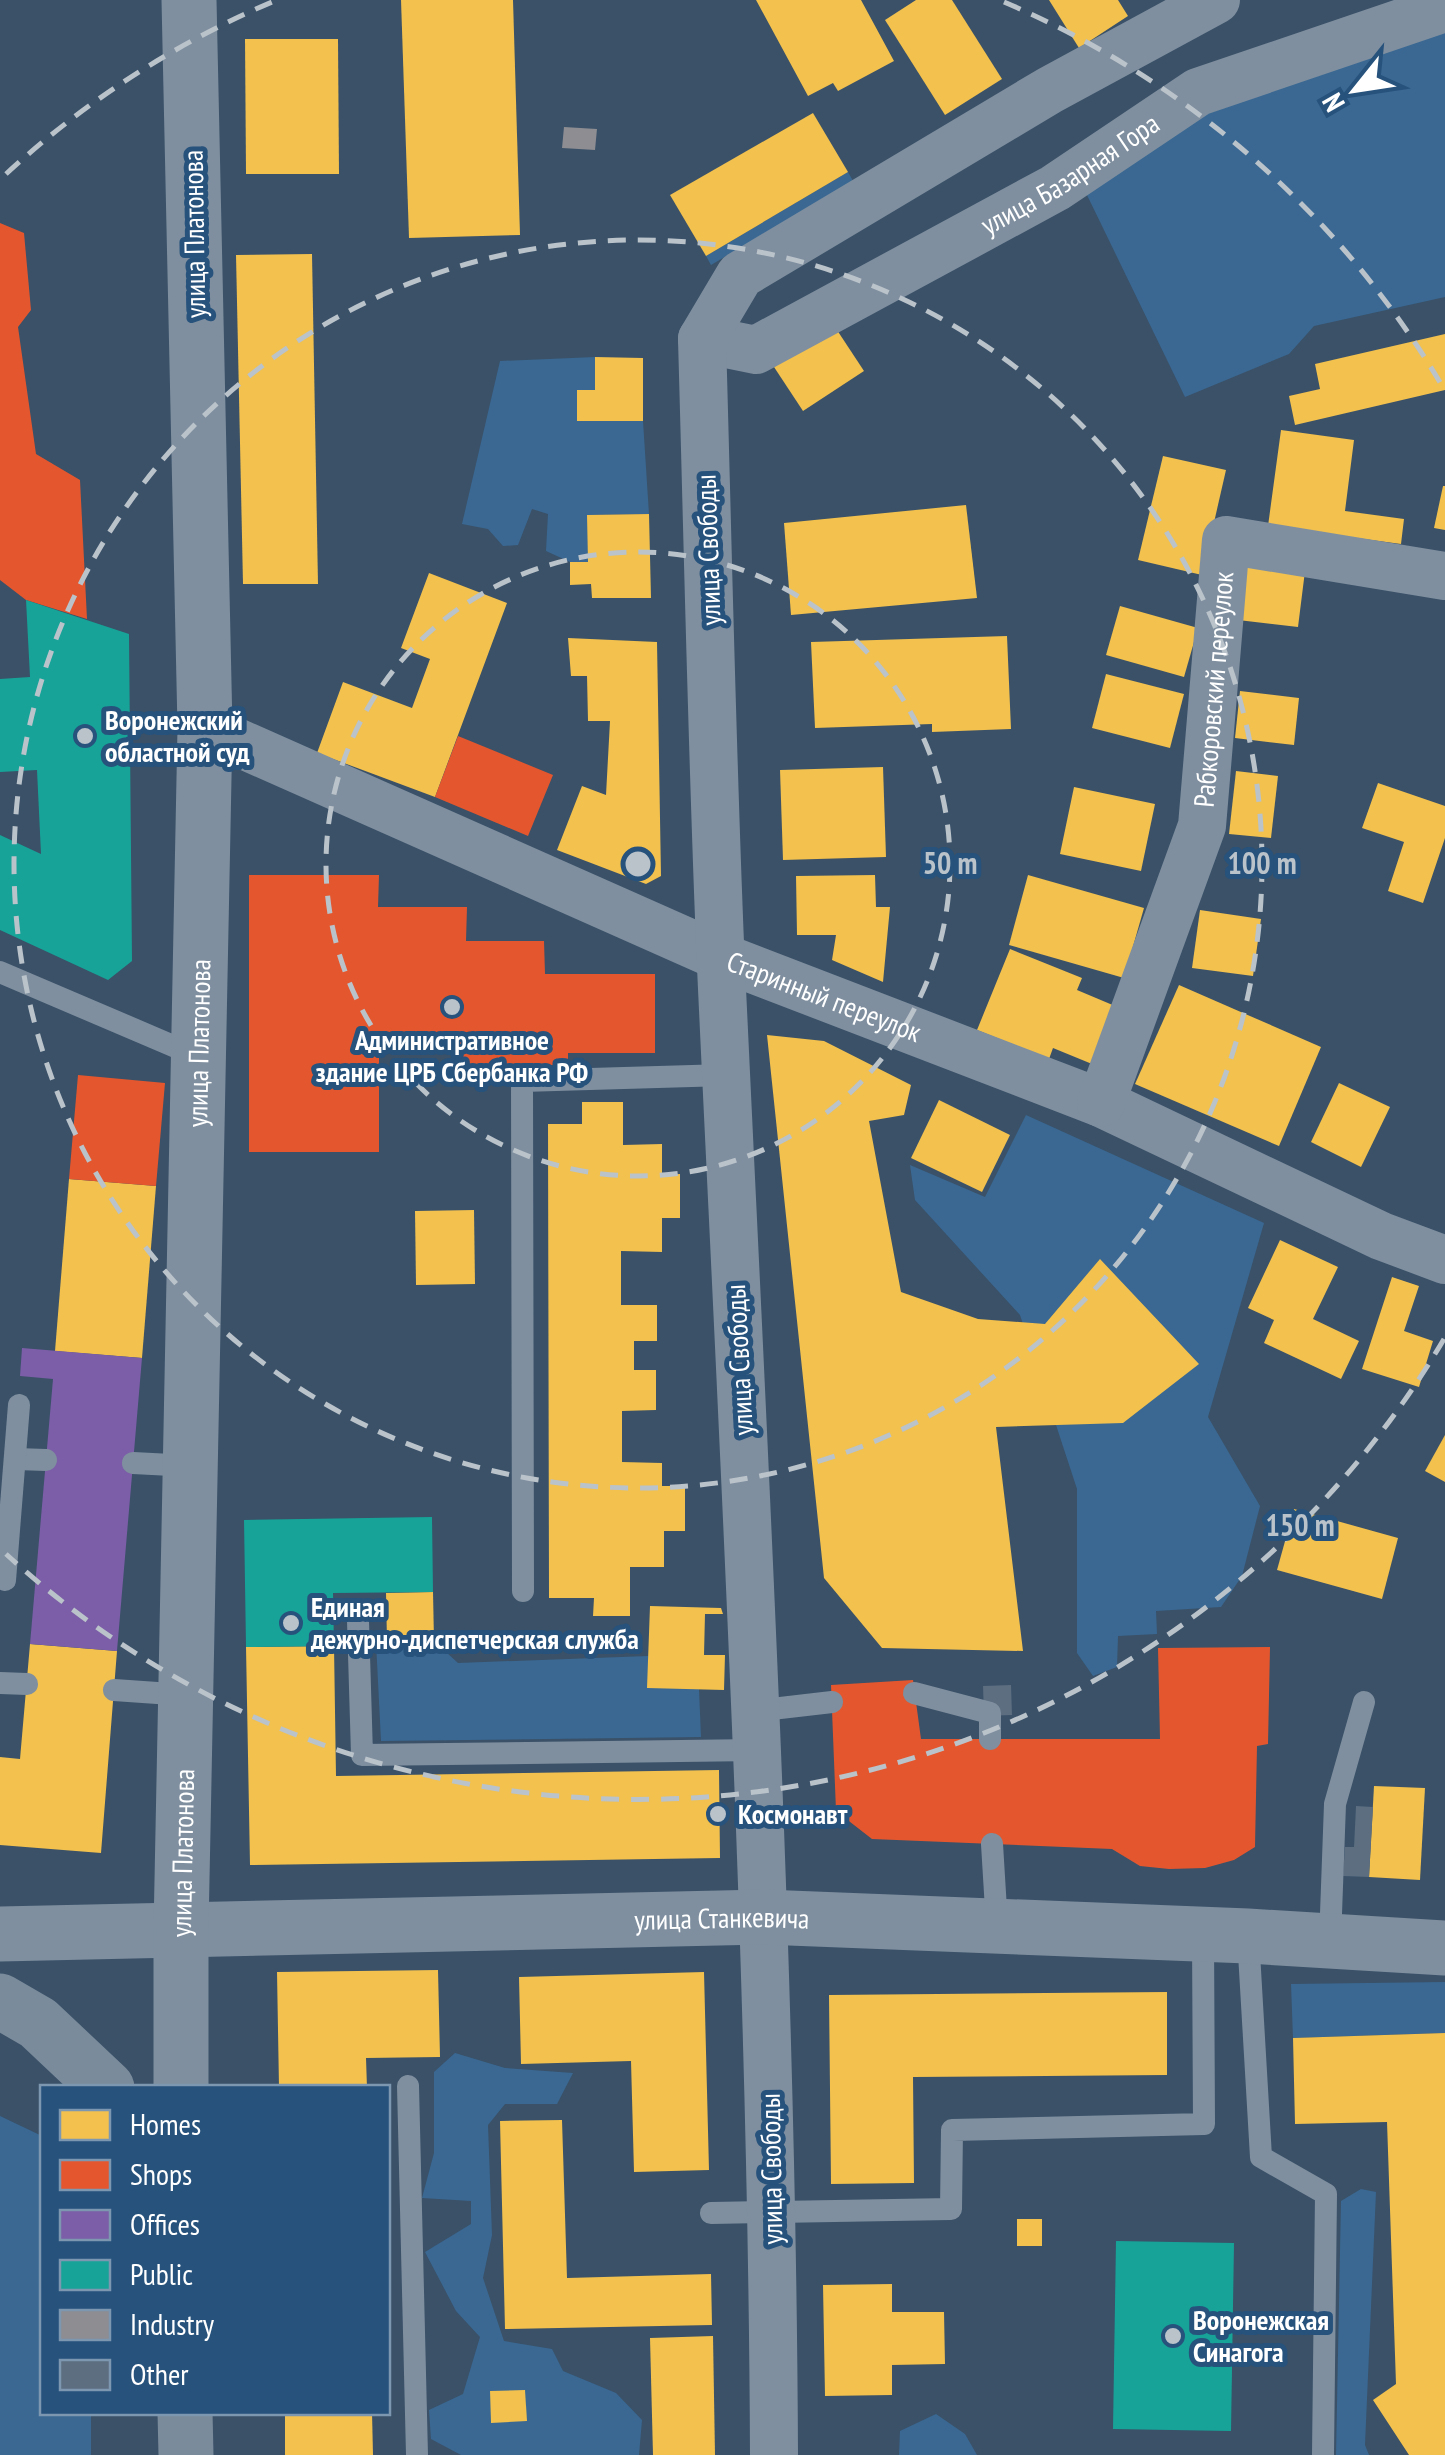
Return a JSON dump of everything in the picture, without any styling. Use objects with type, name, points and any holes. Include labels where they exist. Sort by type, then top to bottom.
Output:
[{"type":"main road","points":[[0,2002],[38,2023],[105,2085]]},
{"type":"main road","points":[[185,2415],[186,2455]]},
{"type":"street","name":"улица Платонова","points":[[181,2085],[205,728],[189,0]]},
{"type":"street","points":[[702,340],[740,274],[1050,90],[1216,0]]},
{"type":"street","name":"улица Базарная Гора","points":[[702,340],[756,350],[1055,188],[1198,92],[1445,8]]},
{"type":"street","name":"улица Свободы","points":[[702,340],[721,958],[764,1917],[773,2211],[774,2455]]},
{"type":"street","name":"Рабкоровский переулок","points":[[1101,1103],[1202,826],[1226,540],[1445,576]]},
{"type":"street","name":"Старинный переулок","points":[[205,728],[721,958],[1101,1103],[1381,1236],[1445,1260]]},
{"type":"street","name":"улица Станкевича","points":[[0,1934],[764,1917],[1226,1935],[1445,1948]]},
{"type":"lane","points":[[0,972],[200,1057]]},
{"type":"lane","points":[[523,1591],[522,1081],[726,1075]]},
{"type":"lane","points":[[5,1580],[4,1553],[19,1405]]},
{"type":"lane","points":[[16,1458],[46,1460]]},
{"type":"lane","points":[[134,1463],[192,1466]]},
{"type":"lane","points":[[358,1620],[362,1755],[756,1730],[832,1702]]},
{"type":"lane","points":[[0,1682],[27,1684]]},
{"type":"lane","points":[[114,1690],[186,1694]]},
{"type":"lane","points":[[914,1693],[990,1712],[990,1739]]},
{"type":"lane","points":[[1330,1940],[1335,1804],[1364,1702]]},
{"type":"lane","points":[[992,1844],[998,1926]]},
{"type":"lane","points":[[711,2212],[951,2209],[952,2130],[1204,2124],[1226,1935]]},
{"type":"lane","points":[[1226,1935],[1261,2157],[1326,2194],[1323,2455]]},
{"type":"lane","points":[[408,2086],[399,2236],[417,2455]]},
{"type":"shaded area","points":[[1445,25],[1445,297],[1314,326],[1289,354],[1185,397],[1087,195],[1198,105]]},
{"type":"shaded area","points":[[848,172],[853,181],[711,265],[706,256]]},
{"type":"shaded area","points":[[595,357],[595,390],[578,421],[643,421],[649,514],[588,515],[588,562],[570,562],[546,551],[548,514],[532,509],[518,545],[503,546],[488,529],[462,524],[500,361]]},
{"type":"shaded area","points":[[1026,1115],[1264,1223],[1208,1417],[1260,1506],[1242,1576],[1221,1607],[1156,1611],[1157,1634],[1118,1636],[1117,1667],[1093,1676],[1077,1653],[1077,1489],[1020,1315],[915,1200],[910,1165],[985,1197]]},
{"type":"shaded area","points":[[434,1641],[458,1663],[648,1656],[699,1689],[701,1737],[381,1741],[376,1642]]},
{"type":"shaded area","points":[[1445,1982],[1445,2039],[1444,2033],[1293,2038],[1291,1984]]},
{"type":"shaded area","points":[[455,2053],[505,2068],[573,2073],[557,2104],[505,2104],[488,2125],[492,2235],[483,2278],[504,2341],[552,2349],[563,2371],[616,2393],[642,2420],[639,2455],[461,2455],[431,2439],[429,2410],[463,2394],[480,2337],[456,2311],[425,2252],[471,2224],[471,2201],[422,2198],[434,2153],[434,2072]]},
{"type":"shaded area","points":[[0,2116],[40,2135],[40,2415],[91,2415],[91,2455],[0,2455]]},
{"type":"shaded area","points":[[1361,2189],[1376,2192],[1365,2445],[1369,2455],[1336,2455],[1341,2201]]},
{"type":"shaded area","points":[[936,2414],[965,2434],[977,2455],[899,2455],[900,2431]]},
{"type":"building: Homes","points":[[401,0],[513,0],[520,235],[409,238]]},
{"type":"building: Homes","points":[[756,0],[861,0],[894,61],[838,91],[833,83],[808,96]]},
{"type":"building: Homes","points":[[916,0],[952,0],[1002,79],[945,115],[885,20]]},
{"type":"building: Homes","points":[[1049,0],[1118,0],[1128,16],[1079,48]]},
{"type":"building: Homes","points":[[245,39],[338,39],[339,174],[246,174]]},
{"type":"building: Homes","points":[[813,113],[848,172],[706,256],[670,195]]},
{"type":"building: Homes","points":[[312,254],[318,584],[243,584],[236,255]]},
{"type":"building: Homes","points":[[835,327],[864,371],[803,411],[774,367]]},
{"type":"building: Homes","points":[[1445,334],[1445,390],[1295,425],[1289,396],[1320,389],[1315,364]]},
{"type":"building: Homes","points":[[595,357],[643,358],[643,421],[577,421],[577,390],[595,390]]},
{"type":"building: Homes","points":[[1281,430],[1354,440],[1345,511],[1404,519],[1401,544],[1268,526]]},
{"type":"building: Homes","points":[[1163,456],[1226,470],[1202,575],[1138,560]]},
{"type":"building: Homes","points":[[1445,486],[1445,530],[1434,528]]},
{"type":"building: Homes","points":[[966,505],[977,598],[791,615],[784,523]]},
{"type":"building: Homes","points":[[649,514],[651,598],[592,598],[591,584],[570,585],[570,562],[588,562],[587,515]]},
{"type":"building: Homes","points":[[1244,564],[1305,571],[1298,627],[1238,620]]},
{"type":"building: Homes","points":[[429,573],[507,603],[435,797],[317,753],[343,682],[412,708],[430,659],[401,648]]},
{"type":"building: Homes","points":[[1120,606],[1198,628],[1184,677],[1106,655]]},
{"type":"building: Homes","points":[[1007,636],[1011,729],[932,732],[932,724],[815,728],[811,642]]},
{"type":"building: Homes","points":[[568,638],[657,642],[661,876],[646,884],[557,850],[582,786],[606,795],[610,721],[588,721],[587,676],[571,676]]},
{"type":"building: Homes","points":[[1106,674],[1184,694],[1170,748],[1092,728]]},
{"type":"building: Homes","points":[[1240,691],[1299,698],[1294,745],[1235,738]]},
{"type":"building: Homes","points":[[883,767],[886,857],[783,860],[780,770]]},
{"type":"building: Homes","points":[[1236,771],[1278,776],[1271,838],[1229,834]]},
{"type":"building: Homes","points":[[1378,783],[1445,806],[1445,838],[1423,903],[1388,891],[1404,842],[1362,828]]},
{"type":"building: Homes","points":[[1074,787],[1155,804],[1141,871],[1060,854]]},
{"type":"building: Homes","points":[[875,875],[876,907],[890,907],[883,982],[832,960],[836,935],[797,935],[796,876]]},
{"type":"building: Homes","points":[[1028,875],[1144,908],[1124,978],[1009,945]]},
{"type":"building: Homes","points":[[1200,910],[1261,919],[1253,976],[1192,968]]},
{"type":"building: Homes","points":[[1010,949],[1082,978],[1077,990],[1115,1006],[1092,1064],[1053,1048],[1049,1059],[977,1030]]},
{"type":"building: Homes","points":[[1179,985],[1321,1047],[1279,1146],[1135,1084]]},
{"type":"building: Homes","points":[[767,1035],[824,1041],[911,1085],[904,1115],[869,1121],[901,1292],[978,1319],[1045,1324],[1100,1259],[1199,1364],[1123,1423],[996,1427],[1023,1651],[882,1648],[824,1578]]},
{"type":"building: Homes","points":[[1339,1083],[1390,1107],[1361,1167],[1311,1142]]},
{"type":"building: Homes","points":[[939,1100],[1010,1135],[982,1192],[911,1158]]},
{"type":"building: Homes","points":[[582,1102],[623,1102],[623,1145],[662,1144],[662,1175],[680,1174],[680,1218],[662,1218],[662,1252],[621,1251],[621,1305],[657,1305],[657,1341],[634,1341],[634,1370],[656,1370],[656,1410],[622,1411],[622,1462],[662,1463],[662,1486],[685,1486],[685,1531],[664,1531],[664,1567],[630,1567],[630,1616],[593,1616],[594,1598],[549,1598],[548,1124],[582,1124]]},
{"type":"building: Homes","points":[[69,1179],[156,1186],[142,1358],[55,1351]]},
{"type":"building: Homes","points":[[474,1210],[475,1284],[416,1285],[415,1211]]},
{"type":"building: Homes","points":[[1280,1240],[1338,1267],[1313,1319],[1359,1341],[1341,1379],[1264,1343],[1274,1320],[1248,1308]]},
{"type":"building: Homes","points":[[1392,1277],[1419,1286],[1404,1331],[1433,1341],[1419,1387],[1362,1369]]},
{"type":"building: Homes","points":[[1445,1435],[1445,1482],[1425,1471]]},
{"type":"building: Homes","points":[[1294,1509],[1398,1538],[1382,1599],[1277,1570]]},
{"type":"building: Homes","points":[[433,1592],[434,1641],[387,1641],[386,1593]]},
{"type":"building: Homes","points":[[650,1606],[721,1608],[723,1614],[705,1614],[704,1655],[725,1655],[724,1690],[647,1688]]},
{"type":"building: Homes","points":[[30,1644],[117,1651],[101,1853],[0,1845],[0,1757],[20,1759]]},
{"type":"building: Homes","points":[[334,1646],[336,1776],[719,1770],[720,1858],[250,1865],[246,1647]]},
{"type":"building: Homes","points":[[1374,1786],[1425,1788],[1420,1880],[1369,1877]]},
{"type":"building: Homes","points":[[438,1970],[440,2057],[366,2058],[367,2085],[279,2085],[277,1972]]},
{"type":"building: Homes","points":[[704,1972],[709,2170],[634,2172],[631,2061],[521,2064],[519,1977]]},
{"type":"building: Homes","points":[[1167,1992],[1167,2075],[913,2077],[914,2183],[831,2184],[829,1995]]},
{"type":"building: Homes","points":[[1445,2033],[1445,2455],[1409,2455],[1373,2400],[1396,2384],[1387,2122],[1295,2124],[1293,2038]]},
{"type":"building: Homes","points":[[562,2120],[567,2278],[711,2274],[712,2325],[505,2329],[500,2121]]},
{"type":"building: Homes","points":[[1017,2219],[1042,2219],[1042,2246],[1017,2246]]},
{"type":"building: Homes","points":[[892,2284],[892,2312],[944,2312],[945,2364],[892,2365],[892,2395],[825,2396],[823,2285]]},
{"type":"building: Homes","points":[[713,2336],[715,2455],[653,2455],[650,2338]]},
{"type":"building: Homes","points":[[525,2390],[527,2421],[491,2423],[490,2391]]},
{"type":"building: Homes","points":[[285,2415],[372,2415],[373,2455],[285,2455]]},
{"type":"building: Shops","points":[[0,223],[24,233],[31,310],[18,327],[36,454],[80,480],[87,619],[26,600],[0,580]]},
{"type":"building: Shops","points":[[458,736],[553,775],[528,836],[435,797]]},
{"type":"building: Shops","name":"Административное здание ЦРБ Сбербанка РФ","points":[[249,875],[379,875],[378,907],[467,907],[466,941],[544,941],[545,974],[655,974],[655,1053],[568,1053],[568,1065],[452,1065],[452,1050],[403,1050],[403,1040],[379,1039],[379,1152],[249,1152]]},
{"type":"building: Shops","points":[[78,1075],[165,1083],[156,1186],[69,1179]]},
{"type":"building: Shops","points":[[1270,1647],[1268,1744],[1257,1746],[1255,1847],[1234,1860],[1205,1868],[1169,1869],[1140,1866],[1112,1849],[872,1839],[836,1811],[831,1685],[913,1680],[921,1739],[1160,1739],[1158,1648]]},
{"type":"building: Offices","points":[[22,1348],[142,1358],[117,1651],[30,1644],[53,1379],[20,1376]]},
{"type":"building: Public","points":[[26,600],[129,634],[132,961],[108,980],[0,930],[0,835],[41,854],[37,770],[0,772],[0,679],[30,677]]},
{"type":"building: Public","points":[[432,1517],[433,1592],[333,1593],[334,1646],[246,1647],[244,1520]]},
{"type":"building: Public","name":"Воронежская Синагога","points":[[1116,2241],[1234,2243],[1231,2431],[1113,2429]]},
{"type":"building: Industry","points":[[564,127],[597,129],[595,150],[562,148]]},
{"type":"building: Other","points":[[1011,1685],[1012,1715],[984,1716],[983,1686]]},
{"type":"building: Other","points":[[1356,1806],[1373,1807],[1369,1877],[1343,1876],[1345,1847],[1354,1847]]},
{"type":"place","name":"Воронежский областной суд","points":[[85,736]]},
{"type":"place","name":"Административное здание ЦРБ Сбербанка РФ","points":[[452,1007]]},
{"type":"place","name":"Единая дежурно-диспетчерская служба","points":[[291,1623]]},
{"type":"place","name":"Космонавт","points":[[718,1814]]},
{"type":"place","name":"Воронежская Синагога","points":[[1173,2336]]}]
